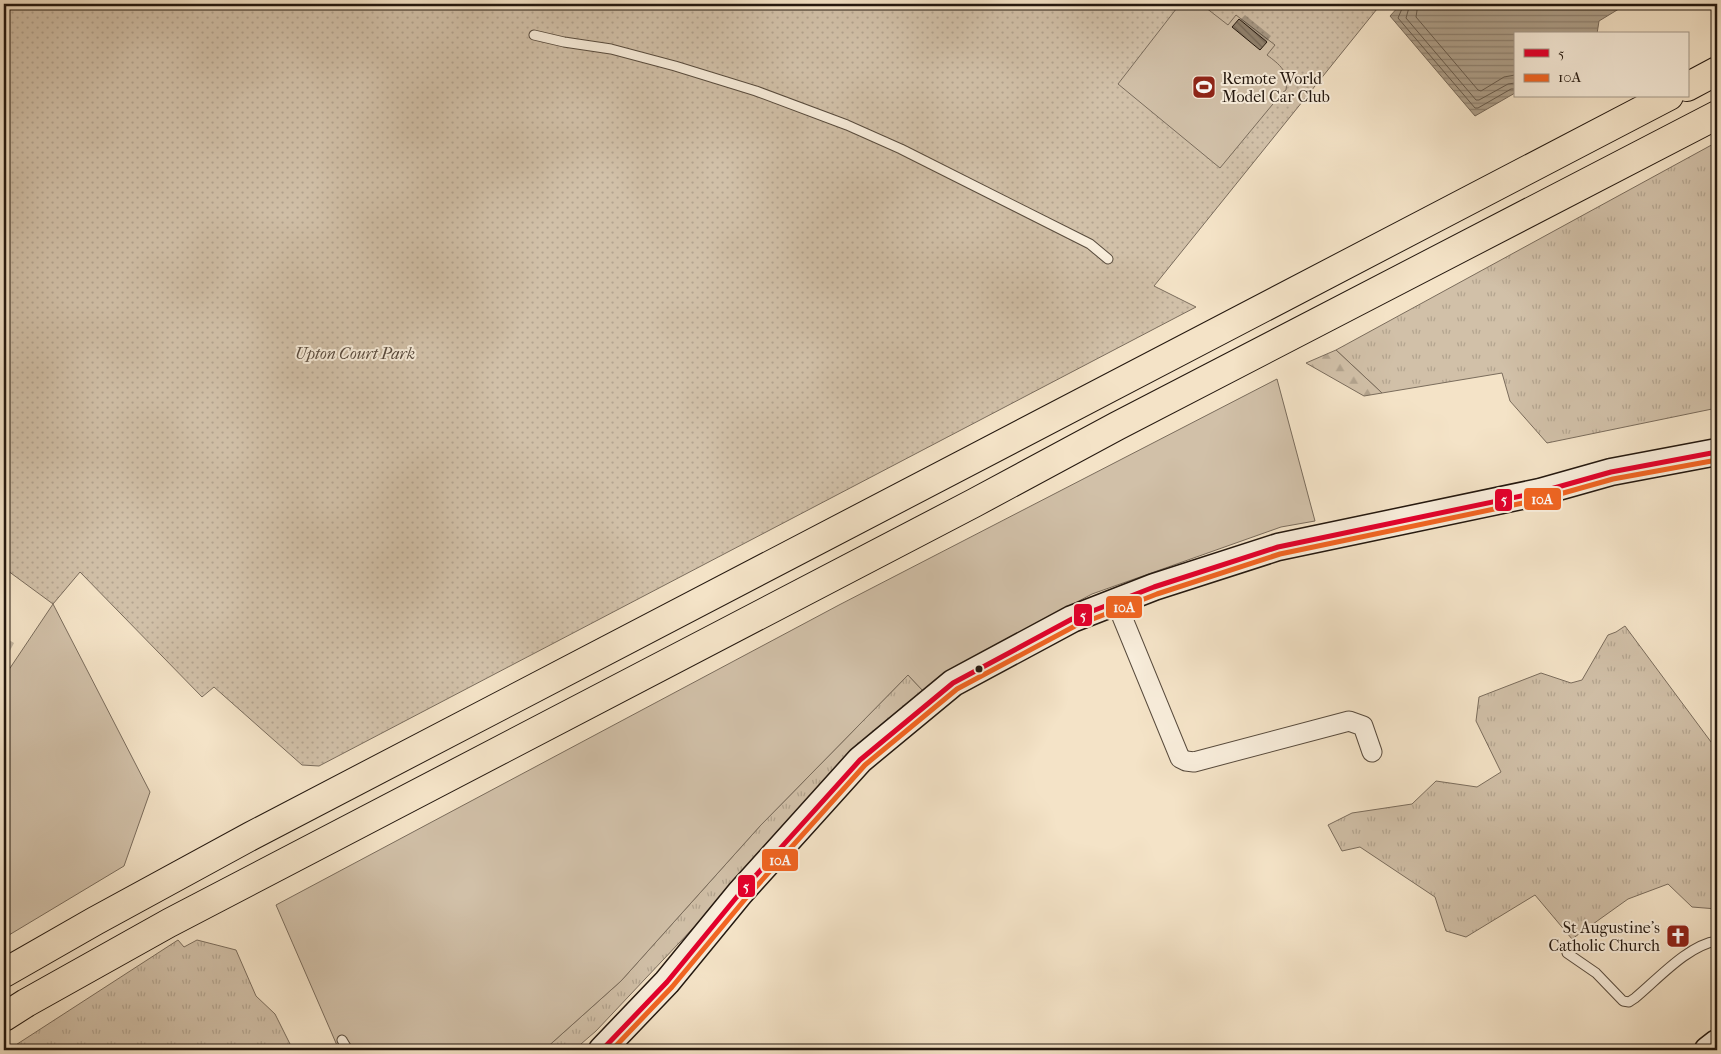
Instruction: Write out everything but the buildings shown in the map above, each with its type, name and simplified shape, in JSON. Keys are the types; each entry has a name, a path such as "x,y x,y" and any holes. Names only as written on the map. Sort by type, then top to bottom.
{"highway":[{"path":"1688,86 1717,71"},
{"path":"4,974 95,921 259,832 1665,98"},
{"path":"4,1017 169,922 974,503 1117,426 1717,115"}],"main road":[{"path":"602,1050 668,982 740,893 860,760 953,683 1072,619 1154,587 1278,548 1540,492 1611,472 1716,456"},
{"path":"1708,1050 1717,1042"}],"street":[{"path":"1116,602 1180,758 1186,762 1194,762 1349,721 1363,726 1372,752"}],"lane":[{"path":"534,35 564,42 611,49 675,66 756,91 847,125 901,149 1090,244 1108,259"},
{"path":"1567,953 1596,973 1623,1001 1628,1002 1636,998 1694,950 1707,943 1717,941"},
{"path":"342,1040 348,1050"}],"green space":[{"name":"Upton Court Park","path":"4,4 1381,4 1154,286 1196,307 319,766 302,765 214,687 202,697 80,572 53,604 4,568"},
{"name":"Remote World Model Car Club","path":"1180,4 1201,4 1228,25 1236,15 1275,45 1267,55 1280,65 1285,73 1286,90 1220,168 1118,84"},
{"path":"1717,142 1717,408 1547,443 1510,401 1502,373 1382,393 1336,350"},
{"path":"1336,350 1382,393 1364,396 1306,363"},
{"path":"1277,379 1315,521 1281,527 1092,594 948,671 924,692 908,675 760,826 621,981 544,1050 339,1050 276,905 839,605"},
{"path":"53,604 150,792 124,866 4,938 4,677"},
{"path":"1625,626 1717,750 1717,909 1692,907 1668,884 1628,899 1572,939 1535,895 1466,937 1446,931 1435,897 1360,847 1342,851 1328,825 1352,813 1412,804 1436,781 1477,787 1501,772 1476,721 1479,697 1541,673 1571,683 1582,680 1608,635"},
{"path":"908,675 924,692 762,855 596,1031 574,1050 544,1050 621,981 760,826"},
{"path":"178,940 184,947 197,940 236,950 256,996 275,1014 293,1050 8,1050"}],"water":[{"path":"1401,4 1627,4 1599,21 1597,32 1514,32 1514,94 1475,116 1390,16"}],"transit line":[{"name":"5","path":"602,1050 667,982 740,893 860,760 953,683 1072,619 1154,587 1278,547 1540,492 1611,472 1717,452"},
{"name":"10A","path":"612,1050 672,987 746,898 865,765 957,689 1075,626 1157,594 1280,554 1542,499 1613,479 1717,460"}],"place":[{"name":"Remote World Model Car Club","path":"1204,87"},
{"name":"St Augustine's Catholic Church","path":"1678,936"}]}
